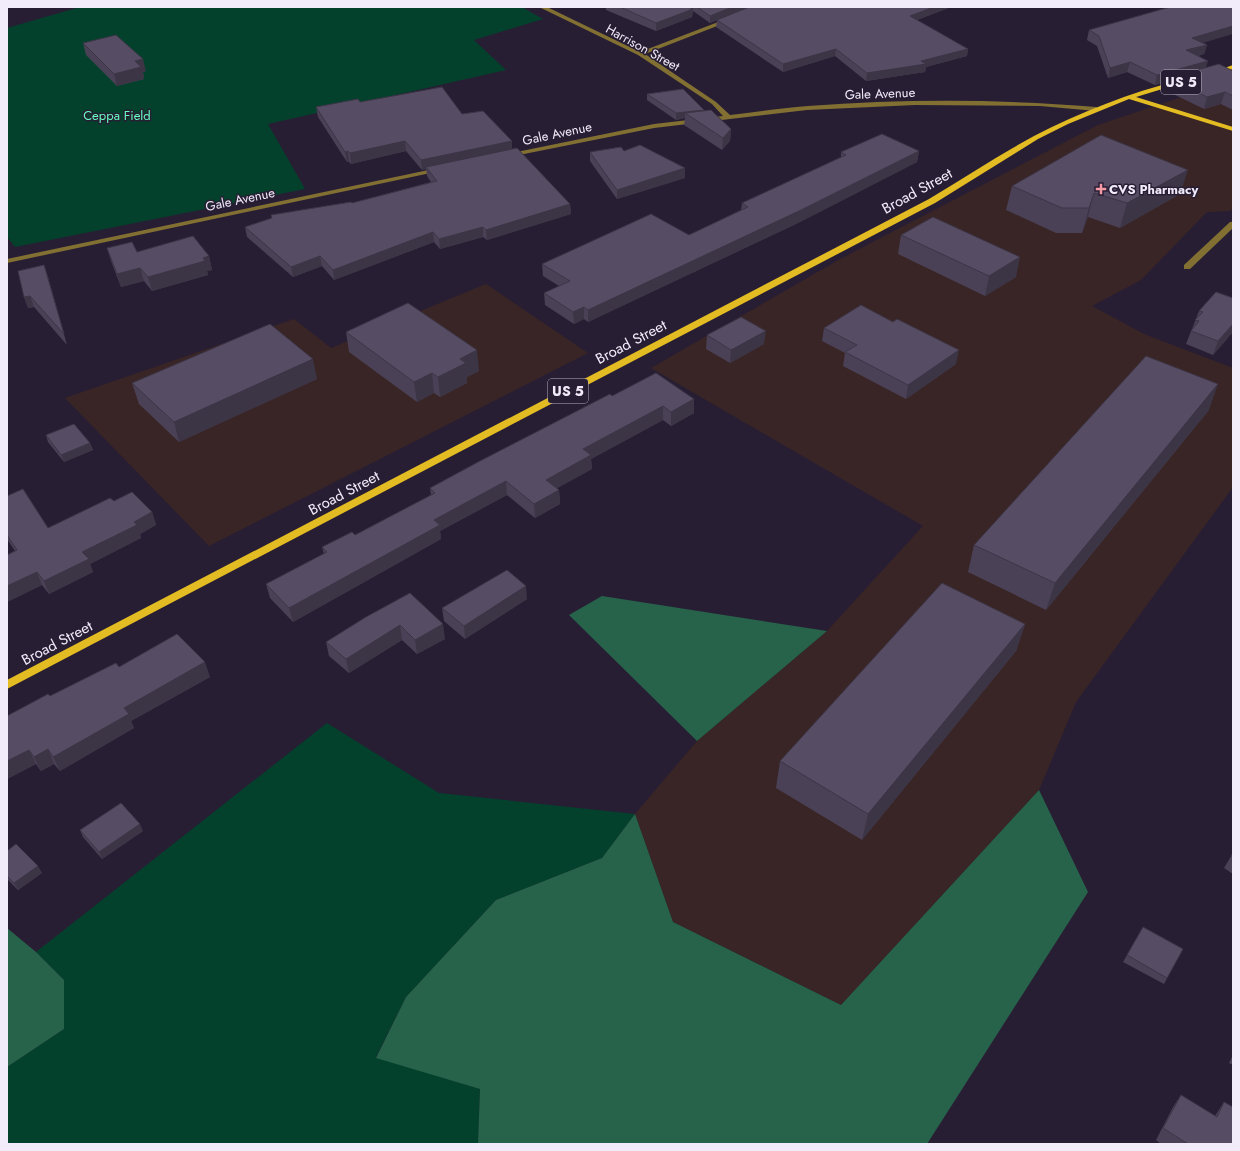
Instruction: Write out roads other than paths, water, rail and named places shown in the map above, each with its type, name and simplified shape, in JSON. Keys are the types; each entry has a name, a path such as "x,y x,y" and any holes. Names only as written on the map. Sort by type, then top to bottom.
{"main road":[{"name":"US 5","path":"1208,74 1233,67"},
{"name":"Broad Street","path":"7,685 925,204 1036,138 1096,109 1129,97 1188,80"},
{"path":"1129,97 1233,129"}],"street":[{"name":"Harrison Street","path":"542,7 640,54 714,103 727,116"},
{"path":"640,54 731,18"},
{"name":"Gale Avenue","path":"504,156 654,126 727,116 815,108 915,103 1040,104 1096,109"},
{"name":"Gale Avenue","path":"7,262 442,169"},
{"path":"1187,267 1233,224"}],"place":[{"name":"CVS Pharmacy","path":"1101,189"}],"park label":[{"name":"Ceppa Field","path":"117,115"}]}
